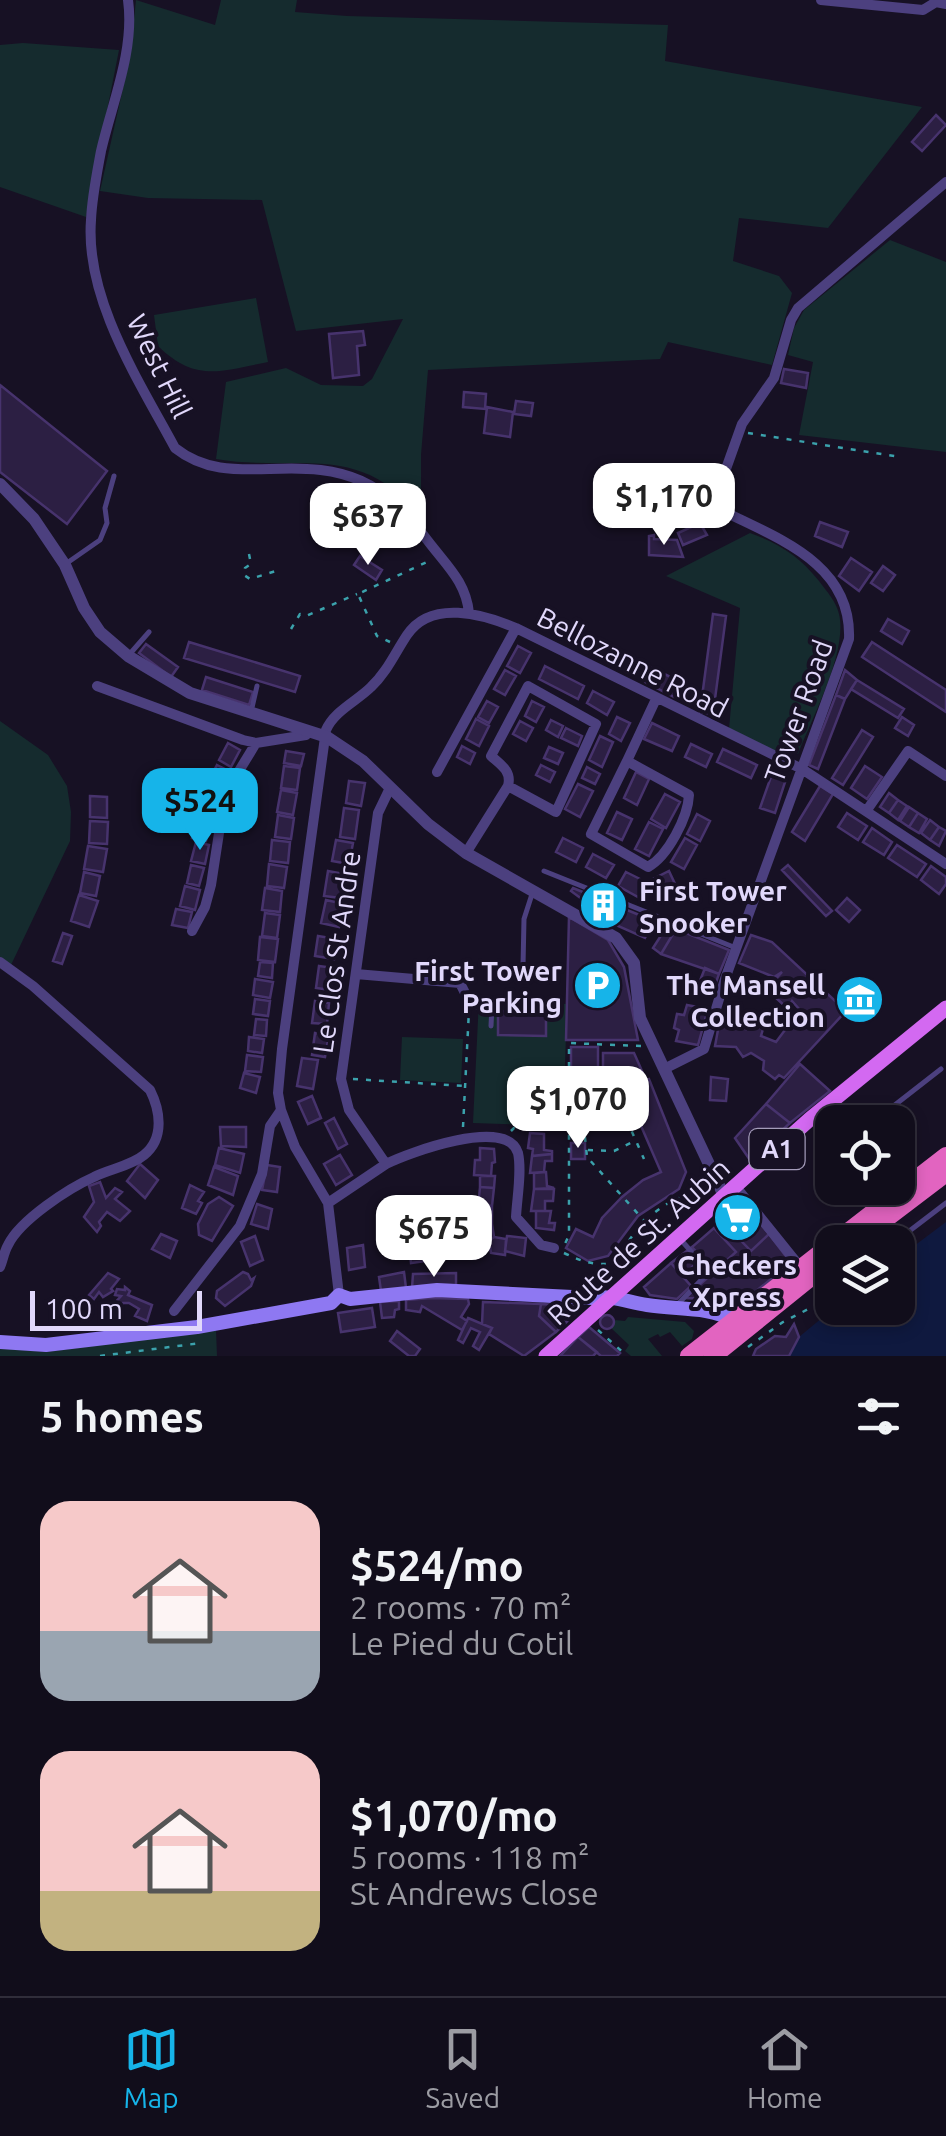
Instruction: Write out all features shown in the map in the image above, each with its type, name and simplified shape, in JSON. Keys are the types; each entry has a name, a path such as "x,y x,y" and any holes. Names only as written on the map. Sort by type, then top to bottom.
{"highway":[{"path":"857,1225 946,1156"},
{"path":"878,1225 946,1173"},
{"path":"689,1356 743,1332 815,1258"},
{"path":"714,1356 815,1274"}],"main road":[{"name":"Route de St. Aubin","path":"546,1356 810,1118 946,1008"},
{"path":"0,1342 46,1345 197,1328 331,1303 339,1295 350,1299 437,1290 592,1298 612,1295 645,1305 718,1312 743,1332"}],"street":[{"name":"West Hill","path":"128,0 124,58 101,154 90,222 94,268 118,342 176,448 188,458 212,467 316,470 350,475 375,486 408,514 466,592 468,613"},
{"path":"821,0 923,10 936,2 946,4"},
{"name":"Tower Road","path":"664,1069 704,1049 716,1002 846,650 850,620 842,597 799,548 723,511 718,494 740,431 774,378 798,308 946,182"},
{"path":"0,484 34,519 65,564 84,608 100,632 128,656 190,693 327,737 363,761 428,824 466,853 605,930 629,952 634,963 637,1005 652,1043 727,1191 802,1268"},
{"name":"Bellozanne Road","path":"327,737 330,722 372,686 408,632 436,614 468,613 516,628 802,769 946,864"},
{"path":"437,772 516,628"},
{"path":"97,686 256,743 306,735 310,731"},
{"path":"466,853 508,786 506,769 491,756 528,686 596,724 556,812 508,786"},
{"path":"627,761 690,795 689,806 660,860 648,867 591,834 656,699"},
{"path":"327,737 318,775 278,1093 295,1147 328,1202 339,1295"},
{"path":"192,931 211,885 225,794 256,743"},
{"path":"867,810 908,751 946,776"},
{"name":"Le Clos St Andre","path":"386,1164 349,1110 341,1079 378,813 390,788"},
{"path":"0,962 33,986 150,1090 159,1120 157,1138 142,1157 92,1178 56,1199 9,1242 0,1267"},
{"path":"356,974 460,983 474,1003"},
{"path":"174,1311 240,1226 262,1174 270,1126 281,1110"},
{"path":"328,1202 411,1151 462,1139 505,1138 518,1154 516,1217 541,1245 558,1250"}],"lane":[{"path":"65,564 100,540 107,524 105,508 114,476"},
{"path":"128,656 149,632"},
{"path":"250,714 257,686"},
{"path":"544,872 737,948"},
{"path":"523,966 524,919 533,890"},
{"path":"474,1003 492,1005 491,1026"},
{"path":"895,1105 941,1069"},
{"path":"915,1227 946,1203"},
{"path":"673,1242 709,1272 675,1308"}],"path":[{"path":"740,431 900,457"},
{"path":"249,554 251,564 244,575 250,579 279,570"},
{"path":"291,629 300,614 306,616 429,560"},
{"path":"358,594 376,636 401,647"},
{"path":"462,1139 474,1003"},
{"path":"616,1263 596,1266 558,1250 569,1235 569,1042 641,1046 652,1043"},
{"path":"585,1098 592,1105 599,1096 600,1076"},
{"path":"341,1079 465,1086"},
{"path":"586,1084 587,1157 645,1222 673,1242"},
{"path":"585,1098 578,1104 577,1090 586,1084 613,1089 644,1159"},
{"path":"569,1096 599,1096"},
{"path":"505,1138 514,1128 584,1128"},
{"path":"586,1150 614,1151 637,1140"},
{"path":"616,1263 626,1242 645,1222 686,1195 727,1191"},
{"path":"616,1263 632,1278"},
{"path":"748,1356 743,1332 782,1322 815,1306"},
{"path":"585,1320 627,1356"},
{"path":"100,1356 201,1342"}],"green space":[{"path":"136,0 215,25 221,0 297,0 295,12 347,16 668,25 665,61 922,107 828,228 739,218 733,261 779,276 792,293 772,365 668,342 660,359 428,370 421,516 397,492 350,468 216,459 226,382 286,368 321,385 363,386 372,379 403,319 296,331 262,200 148,198 100,191 130,57"},
{"path":"0,45 119,50 86,217 0,187"},
{"path":"890,240 946,262 946,452 799,435 813,362 788,355 794,328 804,310"},
{"path":"256,298 268,362 223,371 197,370 158,346 154,315"},
{"path":"750,533 780,546 804,564 831,597 839,614 834,665 798,754 774,751 729,729 740,608 666,576"},
{"path":"0,721 48,755 67,786 71,812 70,841 11,965 0,957"},
{"path":"479,999 567,1004 563,1126 473,1123"},
{"path":"402,1037 463,1039 461,1083 400,1080"},
{"path":"628,1317 685,1322 694,1331 692,1339 682,1346 670,1332 660,1337 658,1334 648,1339 662,1356 631,1356 625,1351 629,1345 611,1328 614,1320 625,1321"},
{"path":"216,1330 217,1356 0,1356 0,1348 46,1352"}],"water":[{"path":"946,1222 946,1356 789,1356 799,1337 815,1324 915,1325 915,1245"}],"building":[{"path":"936,115 946,125 922,151 912,142"},
{"path":"363,331 365,345 357,346 359,375 333,378 329,334"},
{"path":"784,369 808,373 806,388 781,383"},
{"path":"0,385 107,471 67,524 0,472"},
{"path":"464,392 486,394 485,409 463,407"},
{"path":"516,401 533,403 531,416 514,414"},
{"path":"487,407 513,412 510,437 484,433"},
{"path":"671,498 680,505 668,521 659,514"},
{"path":"820,522 848,532 842,547 815,536"},
{"path":"700,523 707,535 683,545 678,533"},
{"path":"654,535 654,539 677,540 683,557 649,555 649,536"},
{"path":"360,556 382,570 376,580 354,565"},
{"path":"851,558 872,572 859,591 839,576"},
{"path":"883,566 895,575 883,591 871,583"},
{"path":"713,614 726,616 713,714 700,712"},
{"path":"888,619 909,631 902,644 881,631"},
{"path":"189,642 300,676 295,692 184,658"},
{"path":"872,642 946,690 946,712 862,657"},
{"path":"146,644 178,667 171,677 139,653"},
{"path":"518,646 531,653 520,673 507,666"},
{"path":"545,666 584,686 578,699 539,679"},
{"path":"652,668 683,683 676,698 645,682"},
{"path":"505,670 516,676 505,695 494,689"},
{"path":"845,670 857,680 845,699 836,695"},
{"path":"206,677 253,692 249,705 202,690"},
{"path":"857,680 904,709 898,718 851,689"},
{"path":"593,691 614,702 607,715 587,703"},
{"path":"836,695 845,699 818,769 809,765"},
{"path":"487,701 498,707 489,723 478,717"},
{"path":"532,701 544,707 536,722 525,716"},
{"path":"617,717 630,723 621,741 609,734"},
{"path":"902,717 914,725 908,736 895,728"},
{"path":"476,719 489,726 479,746 466,739"},
{"path":"551,720 563,726 558,737 546,730"},
{"path":"520,721 533,728 526,741 513,734"},
{"path":"652,723 679,736 672,751 644,739"},
{"path":"566,728 582,736 578,746 561,738"},
{"path":"862,730 873,737 843,785 832,778"},
{"path":"600,736 613,742 602,767 589,760"},
{"path":"228,743 240,750 231,767 219,760"},
{"path":"691,744 712,754 706,767 685,757"},
{"path":"462,746 475,753 470,764 457,757"},
{"path":"549,747 563,753 558,764 544,758"},
{"path":"723,749 757,765 751,778 717,762"},
{"path":"286,751 304,754 301,766 284,763"},
{"path":"217,765 229,771 220,788 208,782"},
{"path":"541,765 555,772 550,782 536,775"},
{"path":"284,766 300,768 297,790 281,788"},
{"path":"865,766 882,777 867,799 851,788"},
{"path":"587,767 600,774 595,784 582,778"},
{"path":"773,771 787,776 775,813 760,808"},
{"path":"636,772 649,779 637,805 624,798"},
{"path":"349,781 365,783 361,806 346,803"},
{"path":"578,784 593,791 580,817 565,809"},
{"path":"820,786 833,794 805,841 792,832"},
{"path":"281,790 297,793 293,815 277,812"},
{"path":"889,793 898,800 889,813 880,807"},
{"path":"665,794 680,802 666,828 651,819"},
{"path":"90,796 107,797 107,818 90,817"},
{"path":"898,800 907,806 898,820 889,813"},
{"path":"909,807 918,813 909,827 900,821"},
{"path":"344,808 359,810 355,839 340,837"},
{"path":"617,812 632,819 622,840 607,833"},
{"path":"198,813 212,816 206,841 192,838"},
{"path":"847,813 867,826 858,840 838,827"},
{"path":"918,813 927,819 919,833 909,827"},
{"path":"697,814 710,821 700,841 687,834"},
{"path":"278,815 294,818 291,839 275,837"},
{"path":"930,820 939,827 930,840 921,833"},
{"path":"90,821 108,822 107,844 89,843"},
{"path":"649,822 663,829 649,856 635,849"},
{"path":"939,827 946,831 939,846 930,840"},
{"path":"872,828 892,842 884,855 863,842"},
{"path":"563,838 583,848 576,862 556,852"},
{"path":"685,838 697,845 684,869 671,862"},
{"path":"272,840 290,842 288,863 270,861"},
{"path":"336,840 353,843 349,864 332,861"},
{"path":"196,842 209,845 205,864 191,861"},
{"path":"897,845 926,864 917,877 888,858"},
{"path":"88,846 107,849 103,872 84,869"},
{"path":"593,854 614,865 606,878 586,867"},
{"path":"269,864 287,867 284,888 267,886"},
{"path":"191,865 204,868 199,886 187,883"},
{"path":"788,865 832,911 826,916 782,870"},
{"path":"931,866 946,877 939,894 921,880"},
{"path":"328,871 344,874 341,898 324,896"},
{"path":"669,871 676,886 656,896 649,881"},
{"path":"84,872 100,876 96,896 80,893"},
{"path":"626,872 646,882 638,897 618,886"},
{"path":"185,886 200,890 195,910 180,906"},
{"path":"265,888 282,891 280,912 262,910"},
{"name":"First Tower Snooker","path":"573,888 654,921 645,938 618,926 571,891"},
{"path":"79,895 98,901 89,927 71,921"},
{"path":"847,898 860,910 849,922 836,910"},
{"path":"326,900 344,904 339,927 321,923"},
{"path":"176,909 192,912 188,928 172,925"},
{"path":"265,913 280,915 277,938 262,936"},
{"name":"First Tower Parking","path":"569,917 608,940 624,967 638,1040 566,1040"},
{"path":"660,923 676,929 661,954 653,948 662,934 656,931"},
{"path":"676,929 729,950 719,974 661,954"},
{"path":"63,933 72,936 62,964 53,961"},
{"path":"751,935 772,942 846,1011 784,1078 779,1075 775,1079 763,1070 764,1061 751,1053 743,1057 736,1047 715,1046 720,1019 746,1029 748,1022 763,1029 761,1036 776,1042 800,1010 792,1001 787,1008 774,996 781,985 774,981 782,972 774,977 739,963"},
{"path":"318,936 337,939 334,959 315,956"},
{"path":"260,937 278,939 275,962 258,960"},
{"path":"260,962 273,963 272,978 258,976"},
{"path":"319,966 334,968 331,990 316,988"},
{"path":"705,968 719,974 713,991 698,986"},
{"path":"255,979 273,982 270,998 253,995"},
{"path":"255,999 270,1001 268,1016 253,1014"},
{"path":"315,1001 329,1003 327,1024 312,1023"},
{"path":"687,1005 708,1009 698,1045 676,1041 677,1014 684,1015"},
{"path":"498,1011 546,1012 546,1036 498,1035"},
{"path":"256,1019 267,1020 266,1036 254,1035"},
{"path":"315,1033 329,1035 325,1057 312,1055"},
{"path":"249,1037 264,1039 262,1053 248,1051"},
{"path":"571,1047 598,1047 598,1074 571,1074"},
{"path":"603,1053 634,1053 646,1080 649,1079 686,1172 679,1189 638,1216 608,1256 588,1261 566,1248 576,1229 593,1237 602,1218 622,1197 661,1172 625,1089 631,1087 623,1070 603,1069"},
{"path":"247,1055 263,1057 261,1072 245,1071"},
{"path":"302,1058 318,1060 313,1089 297,1086"},
{"path":"800,1064 830,1091 790,1123 766,1104"},
{"path":"244,1073 260,1077 256,1093 240,1088"},
{"path":"711,1077 728,1079 726,1101 710,1100"},
{"path":"312,1096 321,1118 308,1124 298,1102"},
{"path":"766,1104 790,1123 750,1160 735,1138"},
{"path":"334,1118 347,1144 338,1149 325,1123"},
{"path":"220,1127 246,1127 246,1147 221,1146"},
{"path":"530,1133 544,1134 544,1150 552,1154 532,1156 533,1149 528,1148"},
{"path":"571,1143 585,1143 585,1159 571,1159"},
{"path":"219,1148 244,1154 240,1173 215,1165"},
{"path":"480,1148 494,1149 491,1176 474,1175"},
{"path":"552,1154 552,1161 545,1161 544,1172 530,1173 532,1156"},
{"path":"340,1155 352,1175 336,1185 324,1164"},
{"path":"140,1164 158,1180 145,1198 127,1181"},
{"path":"267,1165 280,1167 277,1192 262,1190"},
{"path":"214,1167 238,1176 233,1195 208,1185"},
{"path":"546,1172 547,1186 554,1188 534,1189 534,1173"},
{"path":"480,1176 495,1176 494,1188 480,1187"},
{"path":"100,1182 106,1198 115,1188 122,1192 115,1199 130,1211 120,1221 107,1212 97,1232 84,1217 94,1202 89,1186"},
{"path":"190,1185 204,1192 196,1214 182,1208"},
{"path":"480,1187 494,1188 492,1206 472,1204 473,1197 479,1198"},
{"path":"534,1189 554,1189 553,1201 545,1201 545,1211 531,1211"},
{"path":"219,1197 233,1206 212,1241 199,1235 198,1224 208,1204"},
{"path":"257,1204 272,1209 268,1229 251,1224"},
{"path":"472,1204 492,1206 492,1224 478,1223 479,1211 474,1211"},
{"path":"746,1206 769,1234 751,1251 722,1221"},
{"path":"536,1211 551,1211 549,1223 555,1223 554,1230 536,1228"},
{"path":"722,1221 751,1251 769,1234 791,1263 745,1300 685,1298 736,1252 714,1228"},
{"path":"478,1223 492,1224 494,1237 479,1249 475,1243"},
{"path":"714,1228 736,1252 714,1272 692,1247"},
{"path":"161,1234 177,1241 170,1258 152,1249"},
{"path":"255,1236 263,1260 250,1266 241,1242"},
{"path":"507,1236 526,1238 524,1256 505,1251"},
{"path":"494,1237 506,1239 505,1255 491,1253 490,1247 484,1254 479,1249"},
{"path":"426,1242 426,1261 411,1263 409,1244"},
{"path":"363,1245 365,1267 349,1270 347,1248"},
{"path":"692,1247 702,1258 684,1278 671,1263"},
{"path":"671,1263 691,1286 677,1299 650,1295 644,1287"},
{"path":"243,1272 251,1280 254,1278 251,1286 225,1306 216,1298 217,1291"},
{"path":"404,1272 406,1288 381,1291 379,1277"},
{"path":"108,1273 119,1279 113,1291 103,1297 99,1292 94,1299 89,1295"},
{"path":"456,1273 456,1286 412,1288 413,1274"},
{"path":"125,1287 130,1291 128,1295 152,1305 147,1321 135,1316 139,1309 129,1303 120,1308 112,1306 121,1296 115,1295 117,1289"},
{"path":"468,1299 461,1317 467,1321 462,1330 422,1306 420,1312 406,1310 406,1300"},
{"path":"399,1301 394,1317 382,1318 380,1302"},
{"path":"483,1302 541,1304 539,1316 556,1332 524,1356 489,1334 492,1328 482,1324"},
{"path":"541,1304 575,1306 578,1311 556,1332 539,1316"},
{"path":"372,1308 375,1327 341,1332 338,1313"},
{"path":"607,1315 614,1322 607,1329 600,1322"},
{"path":"468,1318 492,1328 479,1350 473,1346 480,1332 471,1328 463,1343 458,1340"},
{"path":"794,1324 799,1337 789,1356 753,1356 756,1349 775,1336 786,1337"},
{"path":"589,1327 620,1353 601,1356 578,1337"},
{"path":"397,1331 420,1349 415,1356 409,1356 390,1341"},
{"path":"578,1337 597,1352 593,1356 560,1356"}],"place":[{"name":"First Tower Snooker","path":"604,906"},
{"name":"First Tower Parking","path":"597,986"},
{"name":"The Mansell Collection","path":"860,1000"},
{"name":"Checkers Xpress","path":"737,1217"}]}
